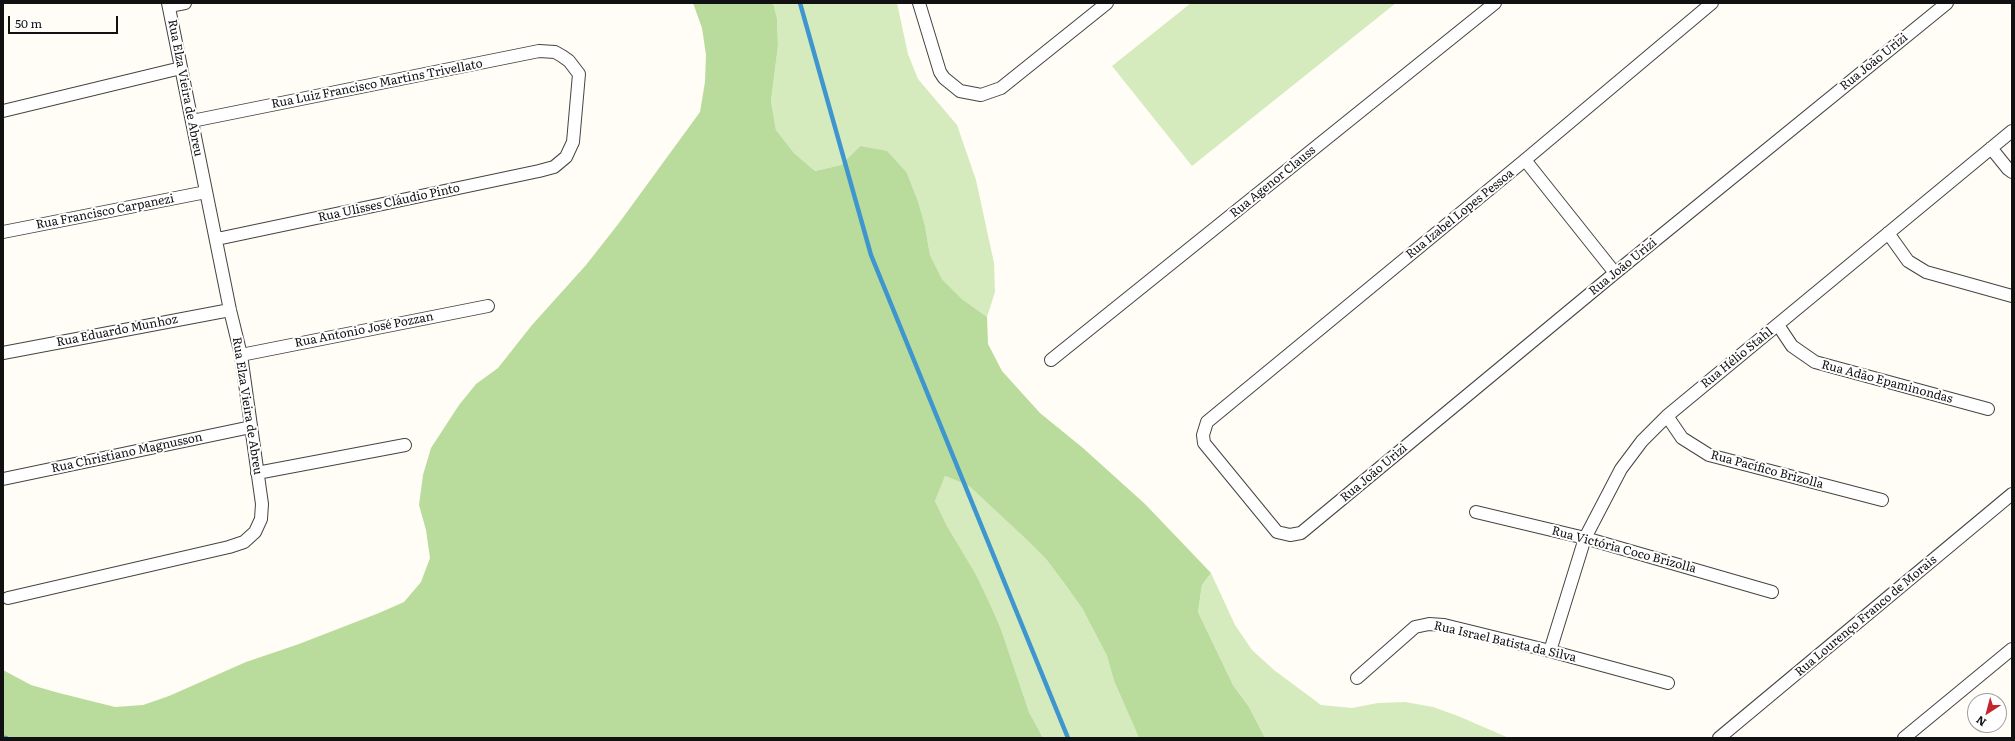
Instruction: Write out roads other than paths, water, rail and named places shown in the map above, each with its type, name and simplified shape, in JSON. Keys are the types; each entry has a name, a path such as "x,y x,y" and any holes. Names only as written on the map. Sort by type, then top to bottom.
{"street":[{"path":"169,5 185,3"},
{"path":"919,3 940,72 948,83 967,94 988,94 1001,88 1107,3"},
{"name":"Rua Agenor Clauss","path":"1051,360 1494,3"},
{"name":"Rua Izabel Lopes Pessoa","path":"1301,533 1290,535 1277,532 1204,443 1203,434 1207,422 1525,160 1712,3"},
{"name":"Rua João Urizi","path":"1301,533 1615,273 1947,3"},
{"name":"Rua Elza Vieira de Abreu","path":"8,598 230,547 244,542 255,532 261,519 262,504 241,355 230,310 217,238 206,192 169,5"},
{"name":"Rua Luiz Francisco Martins Trivellato","path":"192,121 539,51 555,52 575,67 579,74 573,142 568,153 560,162"},
{"path":"3,111 181,68"},
{"name":"Rua Hélio Stahl","path":"1550,651 1585,538 1621,469 1642,441 1667,416 2012,131"},
{"path":"1991,148 2012,172"},
{"path":"1525,160 1615,273"},
{"name":"Rua Ulisses Cláudio Pinto","path":"217,238 539,171 554,167 560,162"},
{"name":"Rua Francisco Carpanezi","path":"3,232 206,192"},
{"path":"1888,233 1908,261 1926,272 2012,296"},
{"name":"Rua Antonio José Pozzan","path":"241,355 488,306"},
{"name":"Rua Eduardo Munhoz","path":"3,353 230,310"},
{"name":"Rua Adão Epaminondas","path":"1778,325 1792,346 1815,362 1988,409"},
{"name":"Rua Pacífico Brizolla","path":"1667,416 1682,438 1709,455 1882,500"},
{"name":"Rua Christiano Magnusson","path":"3,478 251,427"},
{"path":"257,473 405,445"},
{"name":"Rua Lourenço Franco de Morais","path":"1719,738 2012,494"},
{"name":"Rua Victória Coco Brizolla","path":"1476,512 1585,538 1772,592"},
{"name":"Rua Israel Batista da Silva","path":"1357,678 1415,627 1429,624 1444,625 1550,651 1668,683"},
{"path":"1904,738 2012,649"}],"waterway":[{"path":"800,3 871,255 1068,738"}]}
